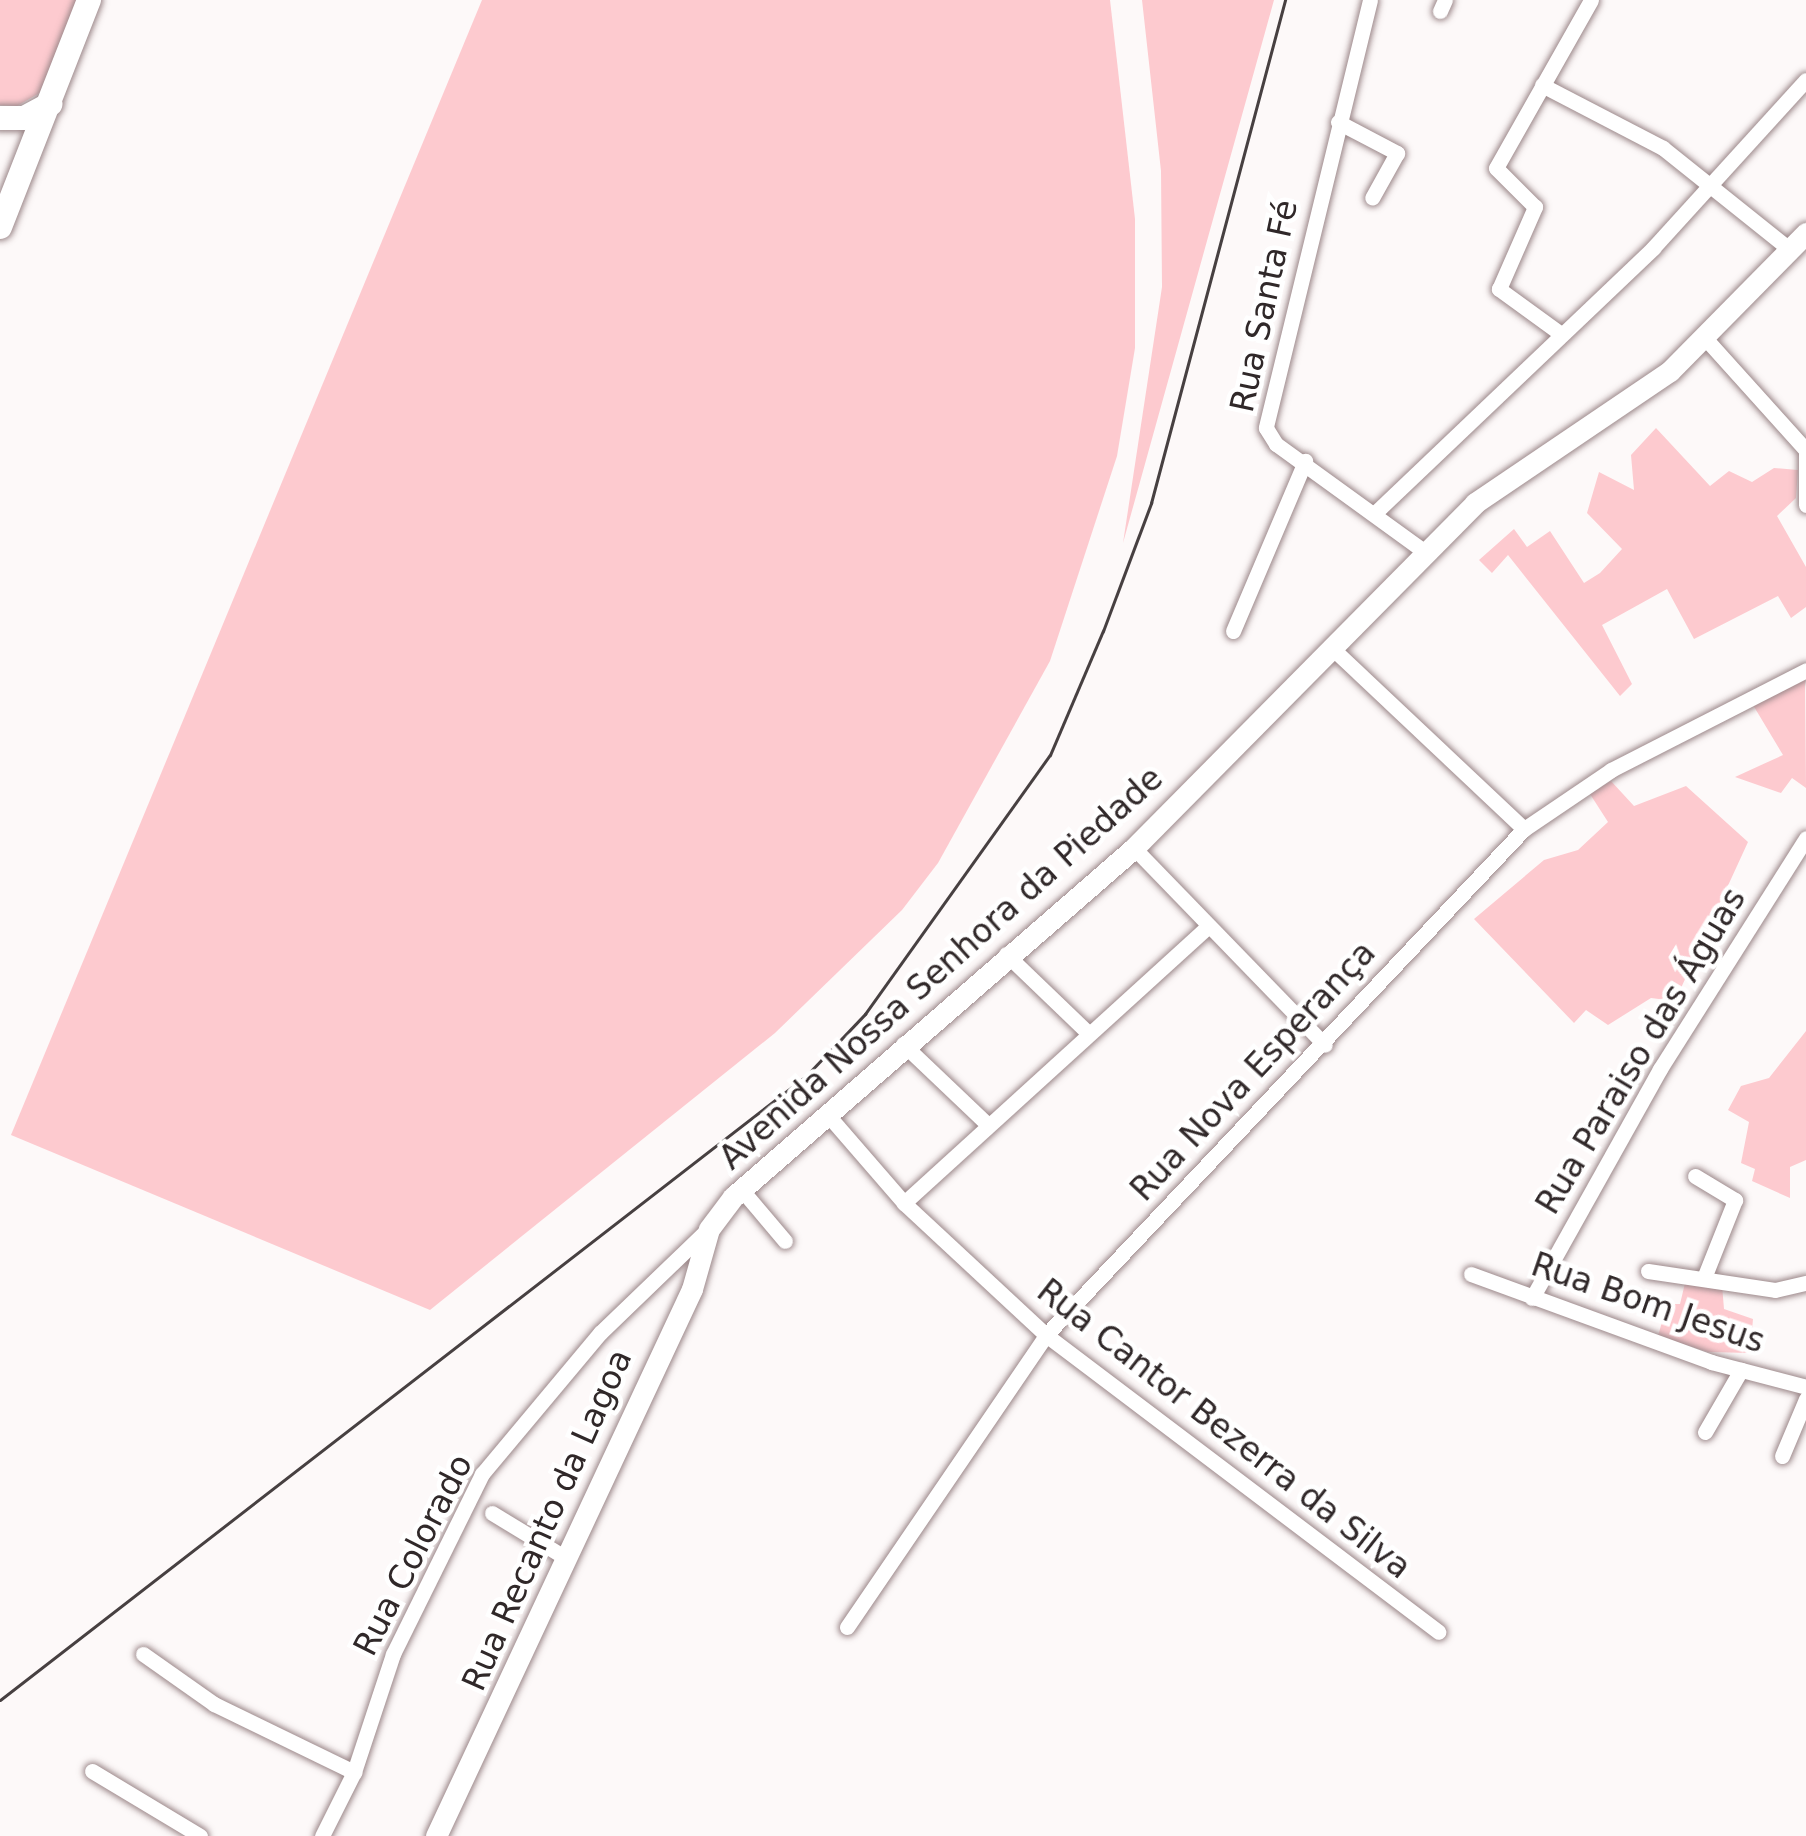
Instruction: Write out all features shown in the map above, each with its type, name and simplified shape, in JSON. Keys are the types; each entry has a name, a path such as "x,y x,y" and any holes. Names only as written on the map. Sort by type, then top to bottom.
{"main road":[{"path":"0,227 89,0"},
{"path":"0,118 23,118 50,104"}],"street":[{"name":"Rua Santa Fé","path":"1370,0 1266,428 1276,444 1424,551"},
{"path":"1561,334 1499,289 1535,207 1499,175 1498,164 1591,0"},
{"path":"1376,512 1713,184 1750,134 1806,80"},
{"path":"1542,85 1713,184 1788,248"},
{"path":"1338,122 1396,153 1372,198"},
{"name":"Avenida Nossa Senhora da Piedade","path":"709,1228 741,1189 903,1044 1134,848 1424,551 1501,481 1643,393 1705,338 1806,233"},
{"path":"1705,338 1806,451 1806,505"},
{"path":"1233,631 1305,461"},
{"path":"1332,648 1524,829"},
{"name":"Rua Nova Esperança","path":"847,1627 1046,1335 1325,1046 1524,829 1624,762 1806,670"},
{"name":"Rua Paraiso das Águas","path":"1532,1298 1660,1069 1806,838"},
{"path":"1134,848 1325,1046"},
{"path":"904,1203 1208,926"},
{"path":"1006,954 1089,1034"},
{"path":"903,1044 987,1124"},
{"name":"Rua Cantor Bezerra da Silva","path":"827,1114 904,1203 1046,1335 1438,1632"},
{"path":"1695,1176 1736,1200 1704,1278"},
{"path":"741,1189 785,1241"},
{"name":"Rua Recanto da Lagoa","path":"436,1836 692,1289 709,1228"},
{"name":"Rua Colorado","path":"322,1836 354,1772 393,1654 482,1474 600,1334 709,1228"},
{"path":"1648,1271 1789,1291 1806,1283"},
{"name":"Rua Bom Jesus","path":"1471,1274 1741,1370 1806,1388"},
{"path":"1705,1432 1741,1370"},
{"path":"1782,1456 1806,1399"},
{"path":"492,1513 566,1558"},
{"path":"143,1654 214,1704 354,1772"},
{"path":"92,1771 200,1836"}],"shaded area":[{"path":"0,0 82,0 43,91 17,106 0,105"},
{"path":"482,0 1110,0 1135,219 1135,348 1117,456 1050,661 938,863 902,910 775,1033 430,1310 11,1135"},
{"path":"1142,0 1274,0 1123,543 1162,287 1161,171"},
{"path":"1656,428 1710,486 1729,471 1752,482 1774,468 1798,470 1796,498 1777,516 1806,567 1806,607 1791,618 1778,596 1694,639 1667,589 1602,625 1632,684 1620,696 1508,555 1492,573 1479,560 1514,529 1527,547 1550,531 1584,583 1600,573 1622,549 1587,513 1599,472 1634,490 1631,455"},
{"path":"1805,678 1806,788 1792,778 1781,793 1735,777 1783,755 1753,705"},
{"path":"1611,781 1634,806 1686,786 1748,842 1675,1001 1651,998 1608,1025 1586,1010 1574,1023 1474,919 1544,860 1578,850 1608,822 1590,794"},
{"path":"1806,1031 1806,1160 1790,1167 1790,1198 1752,1181 1755,1169 1741,1163 1749,1122 1728,1110 1741,1086 1769,1078"},
{"path":"1686,1279 1722,1285 1724,1309 1753,1319 1750,1353 1708,1352 1658,1336 1667,1304 1680,1304"}],"tram line":[{"path":"0,1700 806,1076 865,1014 1050,755 1103,631 1151,503 1285,0"}]}
